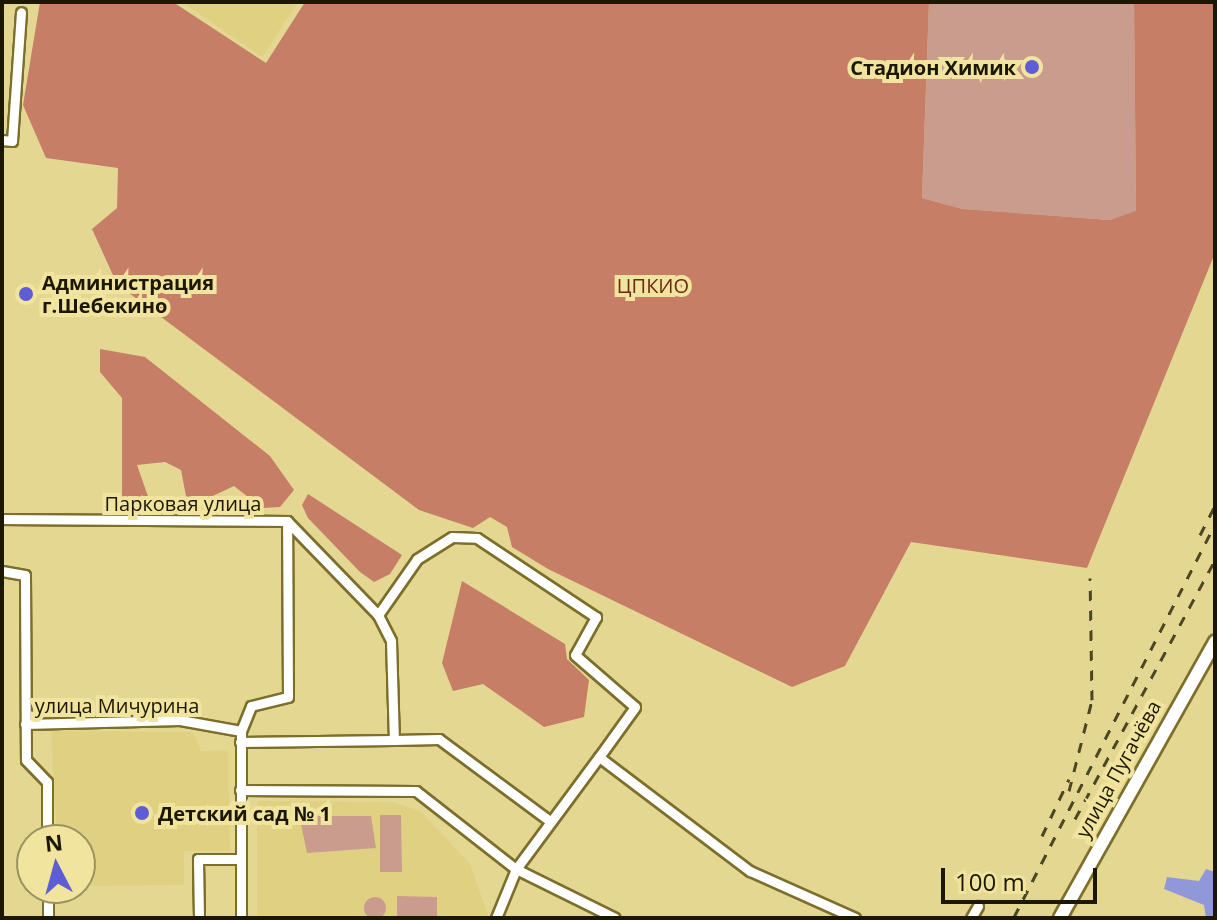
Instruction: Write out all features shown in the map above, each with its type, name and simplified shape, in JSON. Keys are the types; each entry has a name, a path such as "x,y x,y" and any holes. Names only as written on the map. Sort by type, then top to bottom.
{"street":[{"path":"2,140 12,141 21,12"},
{"name":"Парковая улица","path":"2,519 287,521 378,615 391,641 394,740"},
{"path":"241,918 241,736 251,706 288,697 287,521"},
{"path":"378,615 417,559 452,537 477,538 596,617 575,655 635,707 516,869 496,918"},
{"name":"улица Мичурина","path":"2,571 25,575 25,724 180,720 241,736"},
{"name":"улица Пугачёва","path":"1060,918 1215,642"},
{"path":"25,724 26,760 47,782 47,824"},
{"path":"241,736 439,739 550,821"},
{"path":"599,757 750,871 855,918"},
{"path":"240,790 416,791 516,869 615,918"},
{"path":"199,918 198,859 240,859"},
{"path":"971,918 978,906"}],"shaded area":[{"path":"182,2 298,2 262,57"},
{"name":"Стадион Химик","path":"929,2 1134,2 1136,212 1110,220 963,209 922,198"},
{"name":"Детский сад № 1","path":"51,731 193,732 201,751 228,750 230,851 184,851 184,885 96,886 96,824 56,824"},
{"path":"257,801 392,802 420,811 470,864 489,918 257,918"},
{"path":"380,815 401,815 402,872 380,872"},
{"path":"308,816 371,816 376,848 307,853 301,824"},
{"path":"397,896 437,897 437,918 397,918"},
{"path":"375,897 383,900 386,908 383,916 375,919 367,916 364,908 367,900"}],"green space":[{"name":"ЦПКИО","path":"40,2 173,2 266,63 305,2 929,2 922,198 963,209 1110,220 1136,211 1134,2 1215,2 1215,253 1087,568 911,542 845,666 792,687 548,569 512,547 507,527 490,517 473,528 419,510 117,284 92,229 117,208 118,168 46,158 23,105"},
{"path":"100,349 145,357 270,456 294,490 280,507 262,508 234,486 202,501 186,496 181,470 165,462 137,465 151,505 122,503 122,398 100,372"},
{"path":"308,494 402,555 390,574 374,582 360,572 308,518 302,505"},
{"path":"462,581 565,644 567,659 589,680 584,717 544,727 483,684 453,691 442,663"}],"water":[{"path":"1206,869 1215,872 1215,918 1206,918 1204,905 1164,889 1167,877 1199,881"}],"railway":[{"path":"1200,535 1215,506"},
{"path":"1014,917 1215,525"},
{"path":"1075,819 1215,560"},
{"path":"1069,791 1092,700 1090,578"},
{"path":"1042,836 1069,779"}],"place":[{"name":"Стадион Химик","path":"1032,67"},
{"name":"Администрация г.Шебекино","path":"26,294"},
{"name":"Детский сад № 1","path":"142,813"}]}
